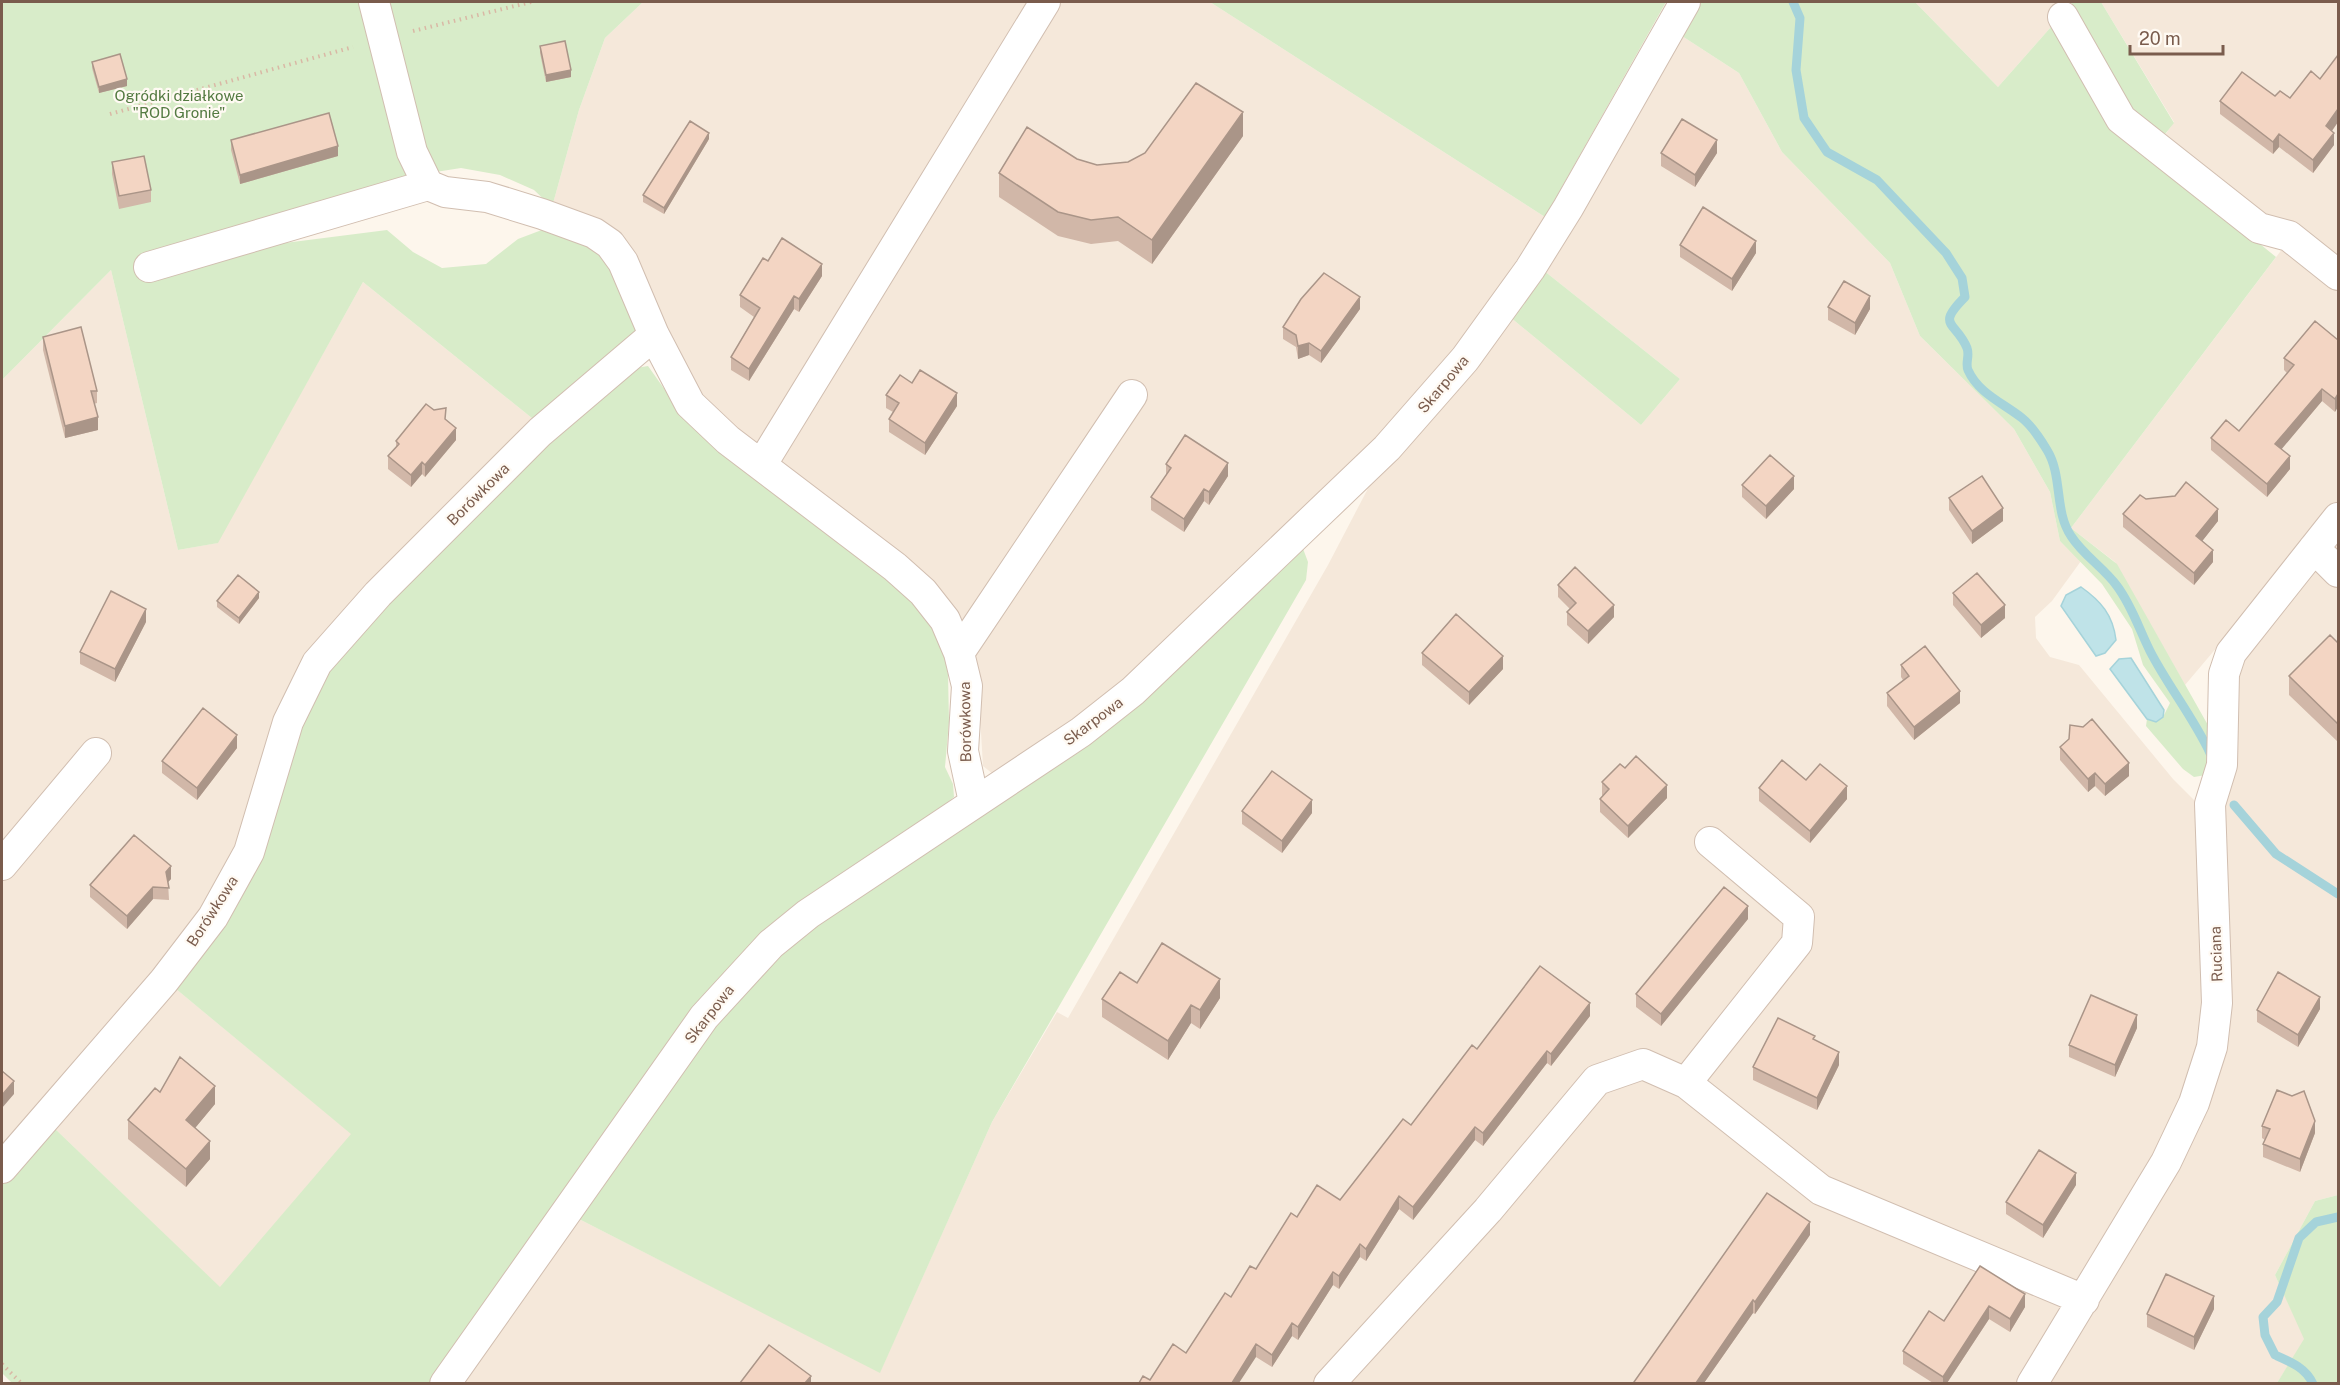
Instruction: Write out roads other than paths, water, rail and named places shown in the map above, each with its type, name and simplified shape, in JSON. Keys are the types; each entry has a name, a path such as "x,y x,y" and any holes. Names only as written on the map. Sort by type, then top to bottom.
{"street":[{"path":"374,2 412,152 428,185"},
{"path":"762,464 1045,2"},
{"name":"Skarpowa","path":"445,1383 704,1017 771,944 808,914 1081,732 1133,691 1317,517 1427,404 1465,358 1530,269 1568,208 1685,2"},
{"path":"2063,17 2121,119 2259,228 2289,236 2338,274"},
{"path":"149,267 428,185 445,192 487,197 594,233 610,244 622,262 654,335"},
{"name":"Borówkowa","path":"2,1168 164,981 213,917 249,852 288,722 317,663 378,594 540,432 654,335 690,404 728,440 895,567 923,592 945,620 959,653 967,686 963,751 974,802"},
{"path":"959,653 1131,395"},
{"name":"Ruciana","path":"2032,1383 2166,1162 2194,1103 2212,1047 2217,1003 2210,804 2222,765 2225,746 2224,674 2232,653 2338,518"},
{"path":"2314,548 2338,572"},
{"path":"2,865 96,753"},
{"path":"1686,1083 1797,943 1799,917 1710,842"},
{"path":"1329,1383 1488,1210 1597,1080 1643,1064 1686,1083 1821,1191 2084,1300"}],"water":[{"path":"2081,587 2105,609 2112,623 2116,640 2105,653 2096,656 2061,606 2066,595"},
{"path":"2131,658 2164,710 2163,717 2156,722 2147,719 2110,669 2119,659"}],"waterway":[{"path":"1793,2 1800,18 1796,70 1804,118 1827,152 1877,180 1946,253 1962,278 1965,297 1951,314 1950,319 1967,348 1967,365 1972,378 1984,391 2025,421 2045,446 2055,471 2062,516 2071,536 2112,579 2122,594 2157,664 2210,753"},
{"path":"2234,805 2276,854 2338,894"},
{"path":"2313,1384 2302,1370 2275,1355 2265,1335 2263,1317 2277,1302 2299,1238 2316,1222 2338,1217"}],"park label":[{"name":"Ogródki działkowe \"ROD Gronie\"","path":"179,104"}]}
